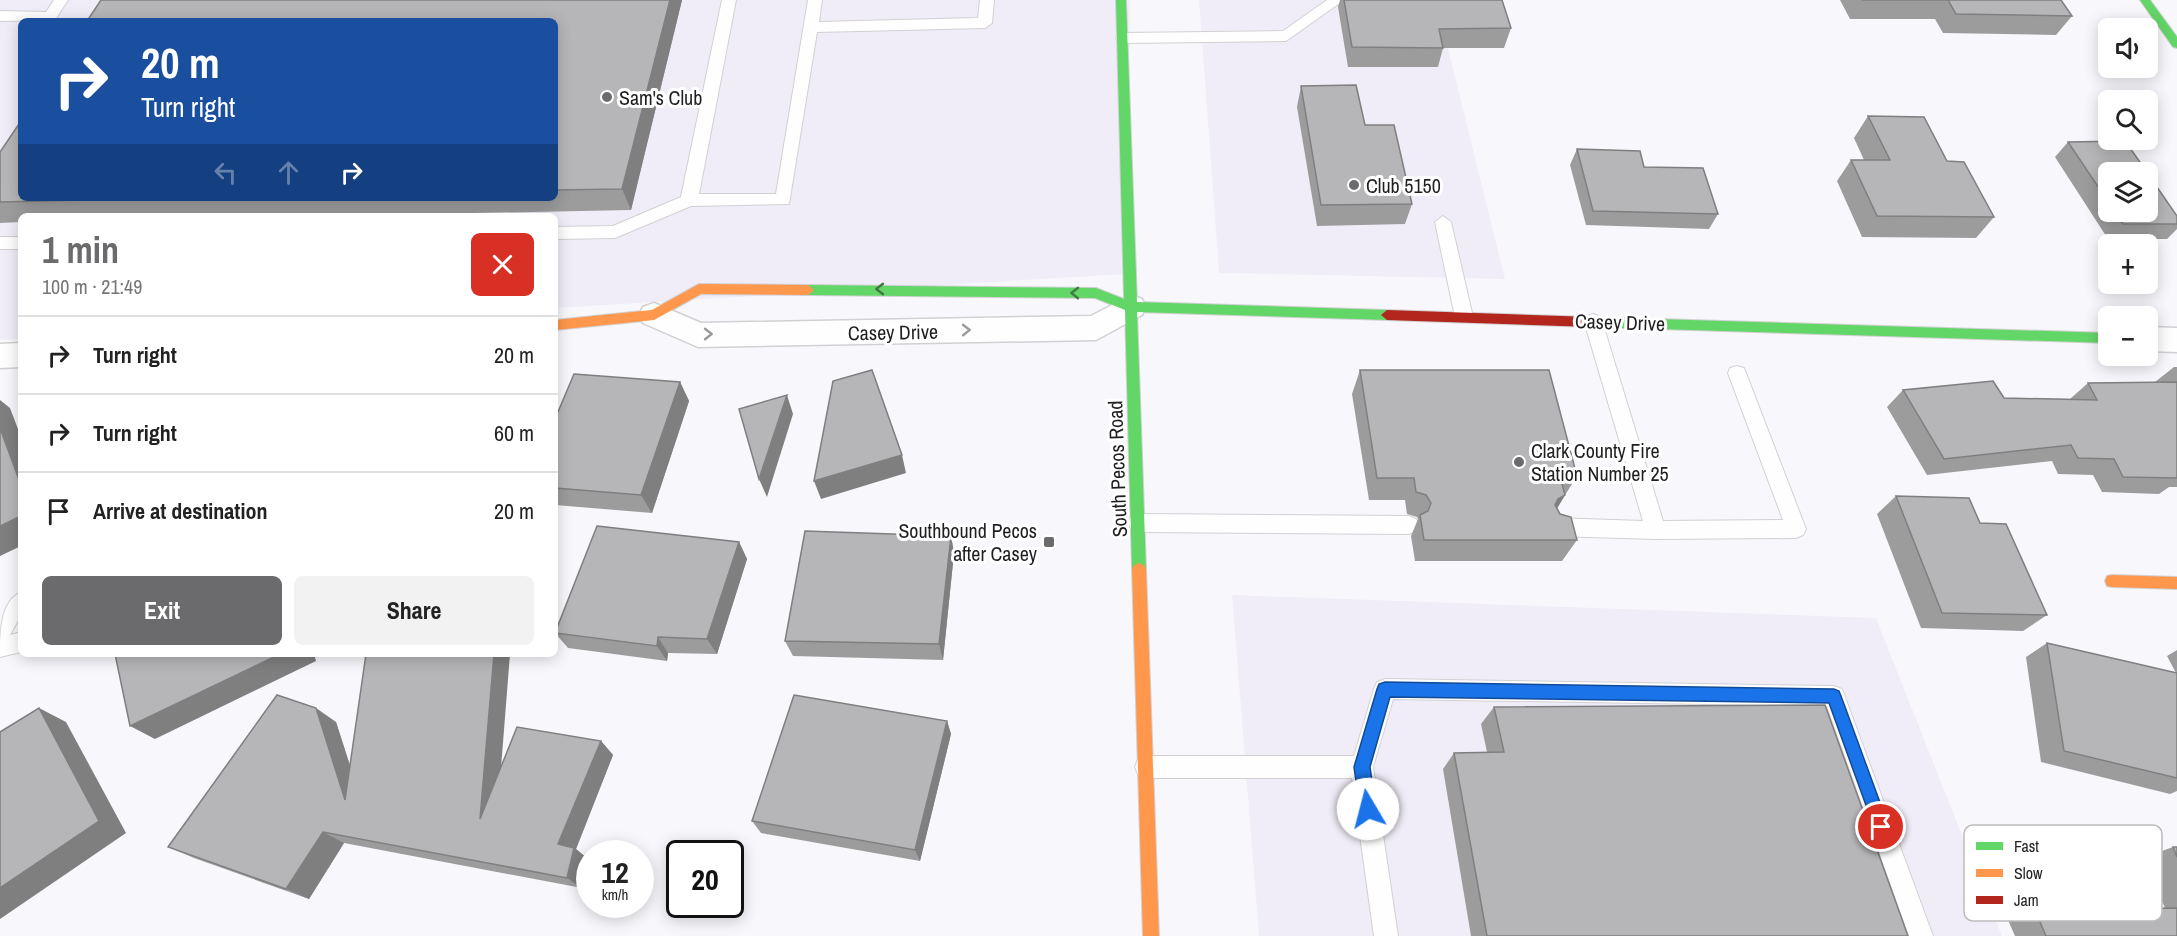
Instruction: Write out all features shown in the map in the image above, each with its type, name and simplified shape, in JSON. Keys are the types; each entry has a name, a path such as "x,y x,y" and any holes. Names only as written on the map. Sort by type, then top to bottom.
{"street":[{"name":"South Pecos Road","path":"1121,0 1151,936"},
{"path":"2145,0 2177,45"},
{"name":"Casey Drive","path":"558,325 654,315 699,289 1096,293 1131,307 2098,338"},
{"name":"Casey Drive","path":"654,315 699,335 913,332 1096,328 1131,307"},
{"path":"2158,339 2177,340"},
{"path":"0,356 18,356"},
{"path":"2112,581 2177,583"}],"lane":[{"path":"0,16 50,17 62,0"},
{"path":"689,200 729,0"},
{"path":"558,233 615,232 689,200 783,200 815,0"},
{"path":"811,27 985,23 987,0"},
{"path":"1123,38 1286,36 1337,0"},
{"path":"1443,222 1464,317"},
{"path":"0,243 18,243"},
{"path":"1593,321 1656,530"},
{"path":"1554,527 1656,530 1797,529 1737,373"},
{"path":"1138,523 1409,525"},
{"path":"0,632 18,603"},
{"path":"0,647 18,643"},
{"path":"1386,936 1362,767 1385,689 1834,696 1921,936"},
{"path":"1146,767 1362,767"}],"shaded area":[{"path":"0,0 1130,0 1127,274 558,308 558,213 18,213 18,339 0,340"},
{"path":"1199,0 1436,0 1505,279 1219,273"},
{"path":"1232,595 1876,618 1964,840 1964,921 1996,921 2002,936 1259,936"}],"building":[{"name":"Sam's Club","path":"101,0 670,0 622,189 558,190 558,18 89,18"},
{"path":"1344,0 1502,0 1511,28 1439,29 1443,48 1352,47"},
{"path":"1948,0 2061,0 2072,16 1956,14"},
{"name":"Club 5150","path":"1356,85 1365,125 1394,125 1412,204 1321,205 1301,86"},
{"path":"1868,116 1924,117 1947,161 1964,162 1994,217 1877,216 1851,160 1890,160"},
{"path":"18,125 18,201 44,201 0,202 0,152"},
{"path":"2098,141 2098,150 2131,150 2140,162 2098,162 2098,187 2068,142"},
{"path":"1577,149 1640,151 1644,167 1703,168 1718,214 1593,211"},
{"path":"2158,188 2177,216 2177,224 2123,224 2122,222 2158,222"},
{"path":"872,370 902,455 814,481 833,381"},
{"path":"1360,370 1549,370 1577,476 1560,476 1565,495 1558,499 1555,505 1560,514 1571,517 1577,540 1424,540 1420,515 1428,511 1431,503 1426,495 1416,492 1414,478 1377,478"},
{"path":"574,374 680,382 641,495 558,488 558,412"},
{"path":"1993,381 2004,398 2097,400 2088,383 2177,382 2177,478 2123,477 2114,459 2078,458 2071,445 1944,459 1903,390"},
{"path":"787,395 759,479 739,409"},
{"path":"0,428 18,477 18,517 0,526"},
{"path":"1896,496 1969,498 1980,523 2006,524 2047,615 1942,613"},
{"path":"597,526 739,542 707,639 658,637 657,646 558,633 558,625"},
{"path":"805,531 951,536 939,644 785,641"},
{"path":"2047,643 2177,673 2177,778 2064,751"},
{"path":"116,657 274,657 130,726"},
{"path":"366,657 494,657 480,819 517,727 601,741 558,844 574,848 567,878 323,832 286,889 168,847 277,695 316,708 345,800"},
{"path":"794,695 947,721 915,850 752,821"},
{"path":"1825,705 1908,936 1487,936 1454,753 1504,752 1494,707"},
{"path":"39,708 99,821 0,888 0,732"},
{"path":"2162,908 2177,908 2177,936 2046,936 2040,921 2162,921"}],"traffic: fast":[{"path":"1121,0 1139,569"},
{"path":"2145,0 2177,45"},
{"path":"808,290 1096,293 1131,307 1387,315"},
{"path":"1592,322 2098,338"}],"traffic: slow":[{"path":"558,325 654,315 699,289 808,290"},
{"path":"1139,569 1151,936"},
{"path":"2112,581 2177,583"}],"traffic: jam":[{"path":"1387,315 1592,322"}],"place":[{"name":"Sam's Club","path":"607,97"},
{"name":"Club 5150","path":"1354,185"},
{"name":"Clark County Fire Station Number 25","path":"1519,462"},
{"name":"Southbound Pecos after Casey","path":"1049,542"}],"route":[{"path":"1368,809 1362,767 1385,689 1834,696 1881,827"}]}
